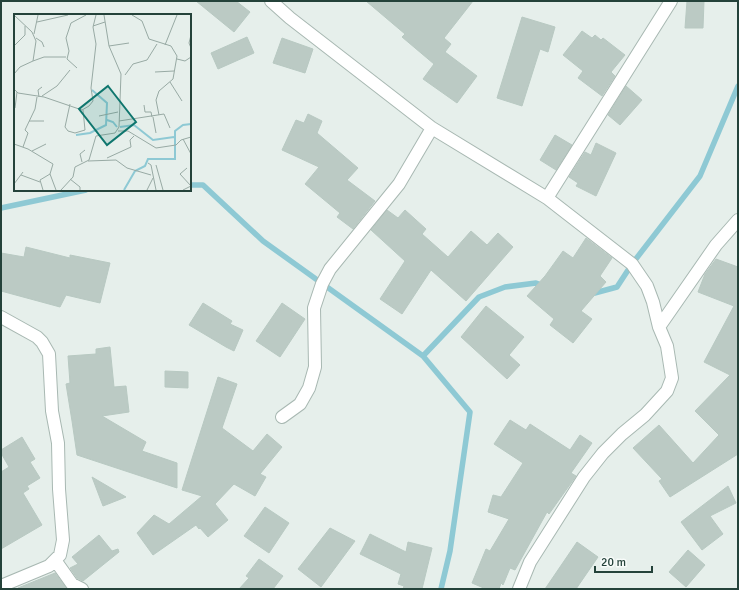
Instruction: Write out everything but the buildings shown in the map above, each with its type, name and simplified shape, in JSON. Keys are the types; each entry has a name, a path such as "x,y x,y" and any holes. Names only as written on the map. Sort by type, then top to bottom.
{"street":[{"path":"271,1 290,18 432,128 547,198 632,264 647,286 653,302 659,327 667,346 672,378 667,391 644,415 603,453 584,477 530,562 518,589"},
{"path":"547,198 671,1"},
{"path":"282,417 300,404 309,388 315,367 314,308 330,269 399,184 432,128"},
{"path":"659,327 716,245 738,220"},
{"path":"1,317 37,337 42,342 49,354 52,411 58,443 59,489 63,540 60,555 49,566 1,586 3,589"},
{"path":"55,560 72,584 82,589"}],"waterway":[{"path":"591,294 617,287 632,264 700,176 738,86"},
{"path":"191,185 203,185 263,241 423,356 470,412 450,551 441,589"},
{"path":"1,208 81,191"},
{"path":"423,356 479,297 505,287 536,283 544,286"}]}
